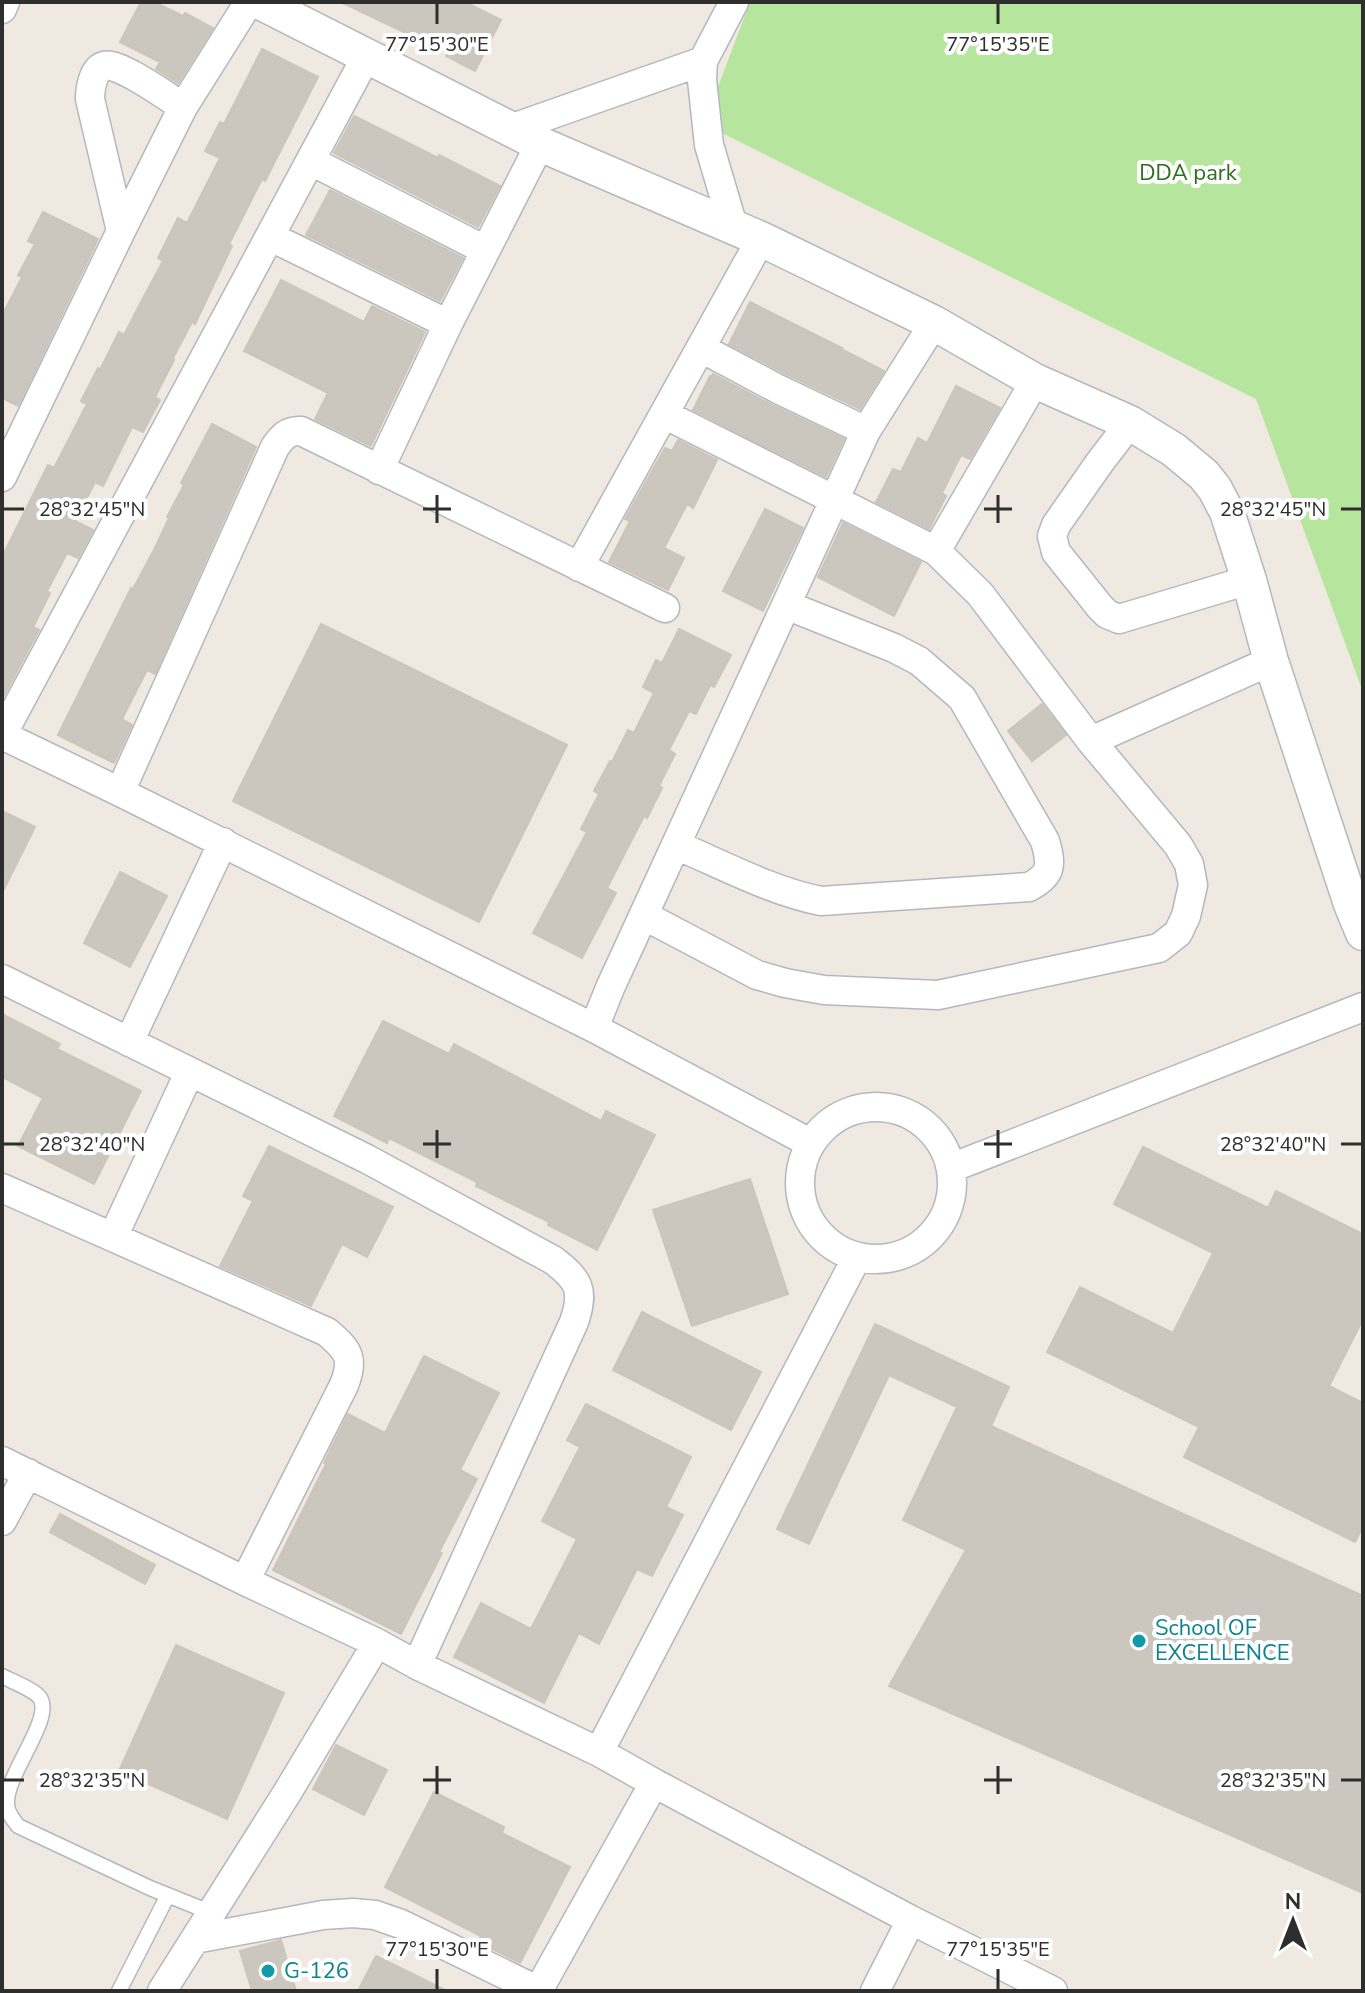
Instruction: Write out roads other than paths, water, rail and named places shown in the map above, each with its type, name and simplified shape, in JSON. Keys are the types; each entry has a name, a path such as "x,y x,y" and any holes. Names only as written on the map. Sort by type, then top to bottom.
{"street":[{"path":"2,9 5,2"},
{"path":"2,477 183,107 249,2"},
{"path":"260,2 525,136 747,233 934,323 1035,381 1130,423 1174,450 1204,475 1227,512 1271,661 1359,915"},
{"path":"579,567 701,348 747,233 709,145 702,80 703,61 734,2"},
{"path":"366,57 2,735 594,1028 810,1143"},
{"path":"379,470 485,250 525,136 703,61"},
{"path":"121,231 90,99 99,68 105,65 121,68 183,107"},
{"path":"311,161 485,250"},
{"path":"271,237 448,324"},
{"path":"594,1028 866,431 934,323"},
{"path":"701,348 866,431"},
{"path":"936,551 1035,381"},
{"path":"645,916 757,975 785,983 824,990 938,995 1159,948 1178,933 1186,916 1193,885 1189,864 1178,845 1091,741 980,594 936,551 664,414"},
{"path":"1130,423 1056,525 1052,536 1056,552 1100,607 1119,619 1249,580"},
{"path":"120,792 281,438 288,432 301,431 665,608"},
{"path":"676,845 778,889 821,901 1029,887 1043,879 1049,868 1045,841 962,698 919,661 786,605"},
{"path":"1091,741 1271,661"},
{"path":"129,1042 223,842"},
{"path":"2,979 367,1159 553,1260 569,1272 579,1289 580,1304 574,1322 417,1665"},
{"path":"951,1168 1363,1007"},
{"path":"113,1237 189,1073"},
{"path":"885,1107 908,1114 928,1127 943,1146 951,1168 953,1190 948,1212 936,1230 920,1245 901,1256 879,1260 857,1257 836,1249 819,1235 807,1216 800,1195 800,1172 810,1143 839,1116 861,1108 885,1107"},
{"path":"2,1188 327,1332 349,1356 351,1369 344,1385 245,1581"},
{"path":"599,1752 857,1257"},
{"path":"2,1461 599,1752 911,1920 1053,1991"},
{"path":"2,1521 28,1473"},
{"path":"162,1991 377,1643"},
{"path":"195,1939 323,1915 375,1915 401,1924 539,1991 654,1783"},
{"path":"875,1991 911,1920"}],"lane":[{"path":"2,1676 39,1696 42,1702 40,1724 11,1779 8,1791 9,1814 18,1826 212,1913"},
{"path":"119,1991 168,1895"}],"place":[{"name":"School OF EXCELLENCE","path":"1139,1641"},
{"name":"G-126","path":"268,1971"}],"park label":[{"name":"DDA park","path":"1188,173"}]}
